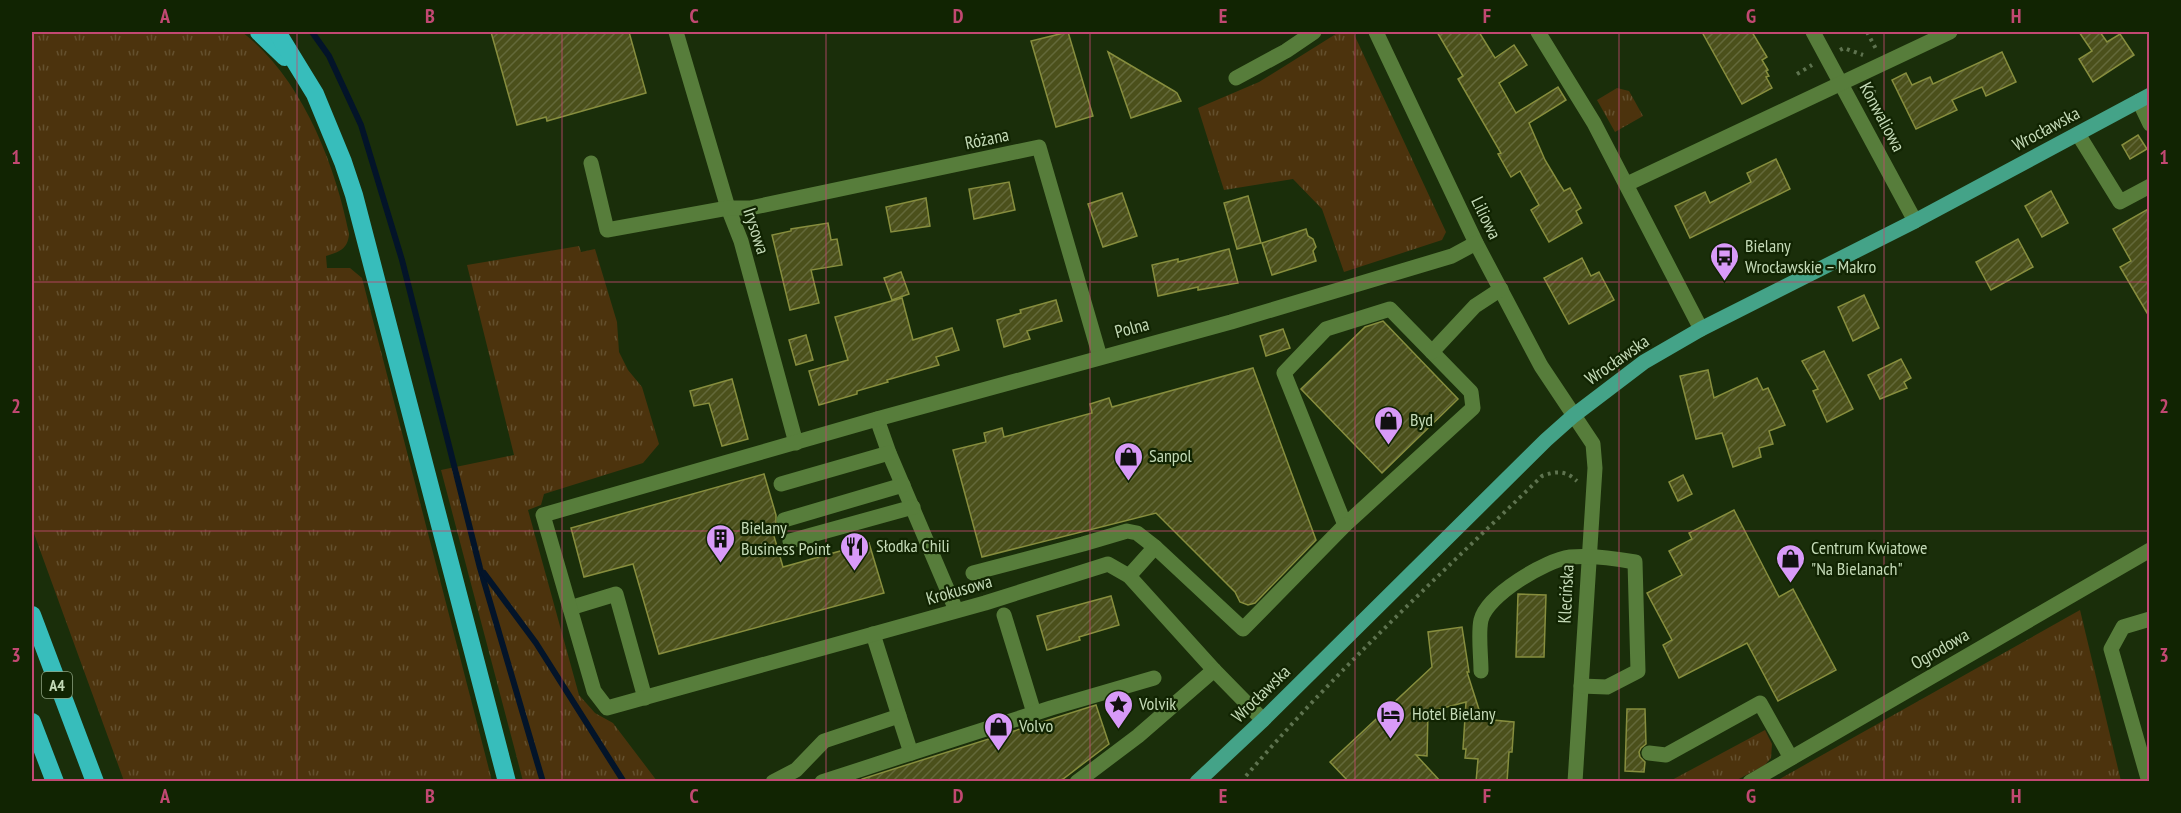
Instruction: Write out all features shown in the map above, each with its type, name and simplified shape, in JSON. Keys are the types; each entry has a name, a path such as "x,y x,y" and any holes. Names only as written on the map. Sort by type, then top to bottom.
{"highway":[{"path":"259,32 304,78"},
{"path":"277,32 315,94 354,195 507,782"},
{"name":"A4","path":"32,615 95,782"},
{"path":"32,722 55,782"}],"main road":[{"name":"Wrocławska","path":"1197,782 1263,720 1538,448 1573,416 1644,362 1701,329 1915,221 2144,98"}],"street":[{"name":"Irysowa","path":"676,32 728,208 741,241 796,443"},
{"path":"1236,78 1286,51 1314,32"},
{"name":"Liliowa","path":"1376,32 1476,243 1541,366 1573,416"},
{"path":"1538,32 1594,123 1701,329"},
{"name":"Konwaliowa","path":"1813,32 1915,221"},
{"path":"1627,184 1950,32"},
{"path":"2144,98 2150,124"},
{"path":"2078,134 2120,202 2150,186"},
{"name":"Różana","path":"728,208 761,206 1039,147 1100,357"},
{"path":"591,163 607,230 728,208"},
{"name":"Polna","path":"570,608 543,515 877,419 1232,322 1452,256 1476,243"},
{"path":"1432,352 1475,306 1501,289"},
{"path":"973,573 1127,531 1137,533 1243,629 1345,525 1473,408 1471,392 1390,309 1326,329 1284,374 1345,525"},
{"name":"Klecińska","path":"1573,416 1593,444 1595,468 1575,782"},
{"path":"877,419 889,453 956,610"},
{"path":"781,484 889,453"},
{"path":"784,520 903,485"},
{"path":"790,541 913,507"},
{"path":"1129,576 1155,547"},
{"name":"Ogrodowa","path":"1750,782 2150,550"},
{"path":"1481,671 1481,620 1488,604 1502,591 1524,577 1567,558 1588,556 1635,562 1638,671 1608,687 1581,686"},
{"name":"Krokusowa","path":"570,608 594,692 607,708 873,634 1108,564 1129,576 1214,670 1263,720"},
{"path":"570,608 616,594 645,698"},
{"path":"1004,615 1034,713"},
{"path":"2149,782 2111,650 2123,627 2150,619"},
{"path":"873,634 911,753"},
{"path":"1077,782 1138,736 1214,670"},
{"path":"822,782 1034,713 1154,678"},
{"path":"1649,753 1666,755 1760,703 1791,758"},
{"path":"773,782 795,770 824,741 898,716"}],"path":[{"path":"1246,776 1316,697 1542,476 1554,471 1564,472 1578,482 1579,489"}],"green space":[{"path":"32,32 242,32 282,73 298,97 325,151 335,179 349,234 347,243 342,249 326,256 327,268 350,268 362,278 492,781 124,781 32,528"},
{"path":"1339,32 1353,32 1446,232 1442,240 1344,272 1322,209 1293,179 1224,190 1198,108 1259,82"},
{"path":"1617,88 1629,91 1643,116 1615,132 1597,100"},
{"path":"579,246 581,252 595,249 617,322 619,352 628,370 642,387 659,444 643,463 544,494 541,505 528,510 579,695 595,713 613,723 657,781 523,781 441,470 514,455 467,265"},
{"path":"2080,610 2121,781 1776,781"},
{"path":"1765,730 1772,744 1771,758 1765,765 1735,781 1670,781"}],"building":[{"path":"491,32 629,32 646,93 547,121 546,117 517,125"},
{"path":"1068,32 1093,116 1056,127 1031,41"},
{"path":"1437,32 1479,32 1495,58 1514,45 1527,65 1499,83 1516,113 1558,87 1566,100 1529,123 1545,160 1557,180 1564,191 1570,188 1581,208 1576,211 1582,223 1549,242 1531,210 1539,205 1520,171 1511,177 1498,154 1501,153 1458,79 1463,76"},
{"path":"1702,32 1752,32 1767,57 1762,60 1768,70 1766,71 1769,76 1766,77 1772,88 1742,104"},
{"path":"2079,32 2100,32 2107,42 2120,34 2134,55 2093,82 2079,59 2092,51"},
{"path":"1108,52 1177,93 1181,101 1131,118"},
{"path":"2002,52 2016,82 1986,96 1982,87 1952,100 1957,110 1916,129 1892,80 1906,73 1912,85 1930,77 1933,84"},
{"path":"2138,135 2147,149 2130,159 2122,145"},
{"path":"1776,159 1790,189 1690,238 1675,206 1705,192 1710,203 1751,182 1747,173"},
{"path":"1009,182 1015,210 974,219 969,189"},
{"path":"2051,191 2068,223 2042,237 2025,206"},
{"path":"1122,193 1137,236 1103,247 1088,204"},
{"path":"1248,196 1261,243 1237,249 1224,203"},
{"path":"926,198 930,226 891,232 886,207"},
{"path":"2150,208 2150,318 2120,267 2131,261 2113,229"},
{"path":"828,223 831,240 837,239 842,265 811,270 819,303 790,310 772,235 791,231 791,229"},
{"path":"1306,229 1316,247 1313,251 1316,261 1272,275 1262,243"},
{"path":"2018,239 2033,267 1991,290 1976,262"},
{"path":"1229,249 1238,283 1198,290 1198,287 1158,296 1152,265 1178,259 1178,262"},
{"path":"1582,258 1591,276 1599,272 1614,300 1569,324 1544,278"},
{"path":"901,272 909,294 892,300 884,278"},
{"path":"1864,295 1879,328 1853,341 1838,307"},
{"path":"902,298 913,340 952,328 959,350 936,357 939,365 887,380 888,382 857,391 857,394 819,405 809,371 848,360 835,317"},
{"path":"1056,300 1062,321 1027,331 1030,339 1004,347 997,320 1021,313 1020,310"},
{"path":"1383,321 1458,399 1382,473 1301,389 1365,327"},
{"path":"1283,329 1290,348 1266,356 1260,336"},
{"path":"806,335 813,360 796,365 789,340"},
{"path":"1824,351 1853,409 1827,422 1813,391 1818,389 1802,361"},
{"path":"1901,359 1911,378 1904,382 1907,388 1880,399 1868,375"},
{"name":"Sanpol","path":"1253,368 1316,540 1255,603 1248,605 1240,602 1235,592 1156,513 982,557 953,450 986,442 984,433 1002,428 1004,437 1092,413 1090,404 1109,398 1112,407"},
{"path":"1708,370 1714,398 1757,378 1763,390 1768,388 1785,425 1769,431 1773,444 1759,448 1761,457 1733,467 1722,433 1696,439 1680,376"},
{"path":"732,379 748,439 722,446 709,403 694,406 690,391"},
{"name":"Bielany Business Point","path":"764,474 776,515 776,524 771,526 783,567 869,543 884,593 659,654 633,564 584,577 571,528"},
{"path":"1683,475 1692,494 1678,501 1669,482"},
{"path":"1734,510 1779,597 1793,589 1836,670 1778,701 1747,643 1679,678 1663,645 1672,640 1647,593 1682,575 1669,551 1692,539 1689,533"},
{"path":"1518,594 1546,595 1544,657 1516,657"},
{"path":"1111,596 1119,625 1047,650 1037,616"},
{"path":"1462,627 1469,672 1467,672 1482,719 1514,722 1507,782 1476,782 1478,759 1465,758 1466,749 1463,749 1466,702 1428,712 1427,756 1416,755 1441,782 1349,782 1330,762 1432,667 1428,632"},
{"name":"Volvo","path":"1096,705 1109,744 1056,782 862,782 862,779"},
{"path":"1627,709 1645,709 1646,744 1639,752 1645,762 1644,772 1625,771"}],"waterway":[{"path":"312,32 329,56 361,125 402,260 480,568 543,782"},
{"path":"484,573 536,643 624,782"}],"place":[{"name":"Bielany Wrocławskie – Makro","path":"1724,282"},
{"name":"Byd","path":"1389,446"},
{"name":"Sanpol","path":"1128,482"},
{"name":"Bielany Business Point","path":"720,564"},
{"name":"Słodka Chili","path":"855,572"},
{"name":"Centrum Kwiatowe \"Na Bielanach\"","path":"1790,584"},
{"name":"Volvik","path":"1118,730"},
{"name":"Hotel Bielany","path":"1391,740"},
{"name":"Volvo","path":"998,752"}]}
